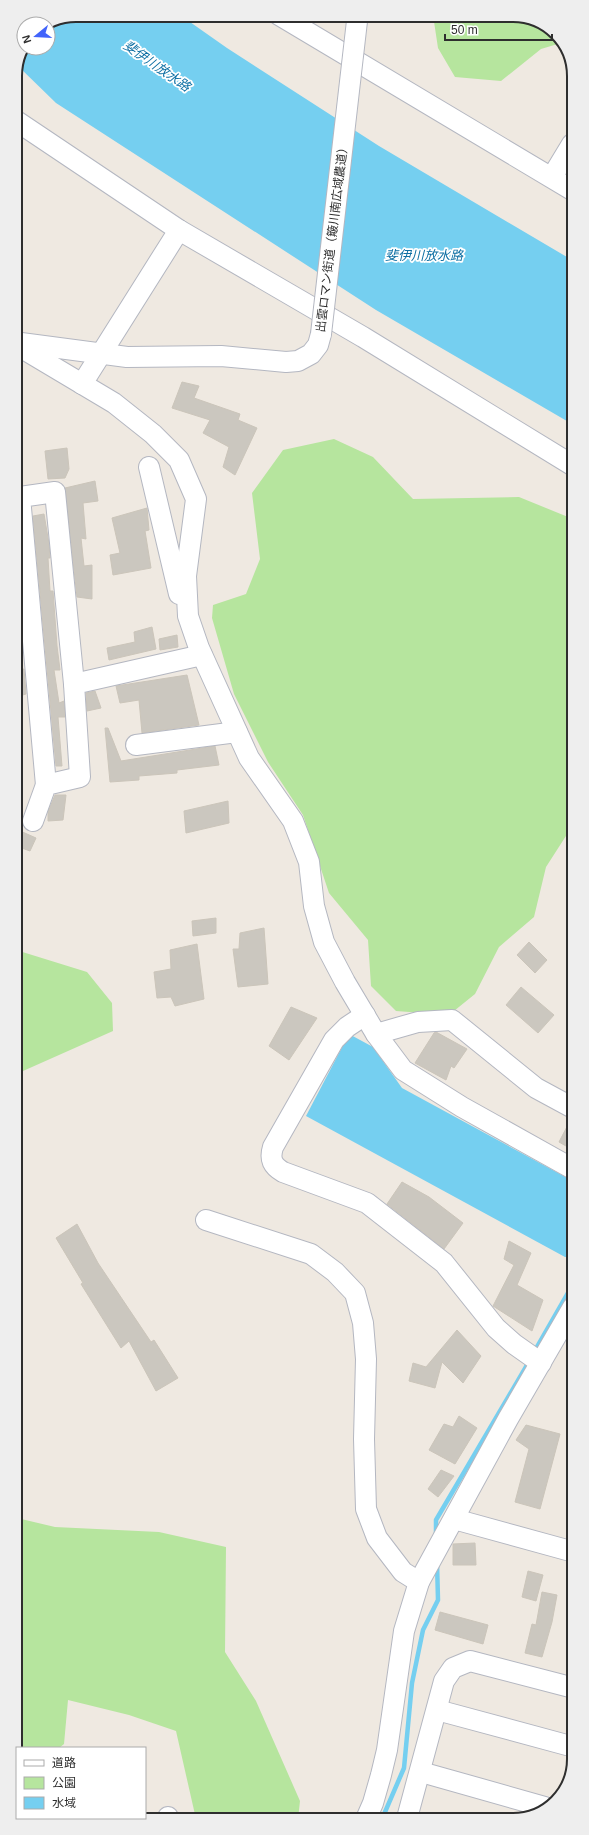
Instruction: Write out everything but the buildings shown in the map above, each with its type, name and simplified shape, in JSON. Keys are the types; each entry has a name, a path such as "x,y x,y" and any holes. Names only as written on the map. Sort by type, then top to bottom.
{"street":[{"path":"291,22 567,187"},
{"name":"出雲ロマン街道（簸川南広域農道）","path":"22,344 127,357 220,356 286,362 298,361 311,354 318,345 320,334 358,22"},
{"path":"22,125 179,230 363,337 567,462"},
{"path":"552,178 567,152"},
{"path":"82,384 99,354 179,230"},
{"path":"22,347 114,403 153,434 179,460 196,499 186,576 188,616"},
{"path":"149,467 180,597 202,655 250,758 293,821 309,862 314,906 324,942 345,982 376,1034 403,1070 462,1106 567,1166"},
{"path":"22,497 55,492 74,684 80,777 46,785"},
{"path":"22,519 46,785 33,821"},
{"path":"74,684 202,655"},
{"path":"136,746 237,732"},
{"path":"365,1015 347,1027 334,1040 273,1147 270,1154 275,1167 283,1172 367,1203 444,1263 496,1328 514,1344 541,1363"},
{"path":"376,1034 418,1022 452,1020 536,1088 567,1105"},
{"path":"206,1220 311,1254 335,1272 355,1293 363,1323 366,1359 366,1509 377,1538 403,1572 419,1582"},
{"path":"369,1813 373,1803 387,1750 404,1631 419,1582 541,1363 567,1319"},
{"path":"454,1519 567,1550"},
{"path":"409,1813 421,1772 444,1682 453,1668 470,1661 567,1686"},
{"path":"437,1710 567,1745"},
{"path":"421,1772 540,1806"}],"green space":[{"path":"434,22 523,23 543,31 556,44 541,49 501,81 455,77 438,48"},
{"path":"334,439 373,457 413,499 519,497 567,517 567,834 546,867 534,917 499,947 475,994 449,1015 396,1011 371,986 368,940 329,893 303,815 268,762 234,694 212,618 213,605 246,594 260,559 252,493 283,450"},
{"path":"22,952 87,972 112,1003 113,1031 23,1071 22,1075"},
{"path":"22,1519 55,1527 159,1532 226,1547 225,1652 256,1701 300,1801 299,1813 195,1813 176,1731 129,1715 68,1700 64,1744 60,1747 22,1747"}],"water":[{"name":"斐伊川放水路","path":"190,22 227,48 379,146 567,257 567,421 376,310 56,103 23,70 26,56 56,56 56,26 66,23"},
{"path":"349,1034 373,1047 402,1088 567,1178 567,1257 565,1257 306,1116"}],"waterway":[{"path":"534,1352 567,1294"},
{"path":"436,1535 436,1520 530,1360"},
{"path":"385,1813 404,1768 412,1683 423,1630 438,1600 437,1562"}]}
